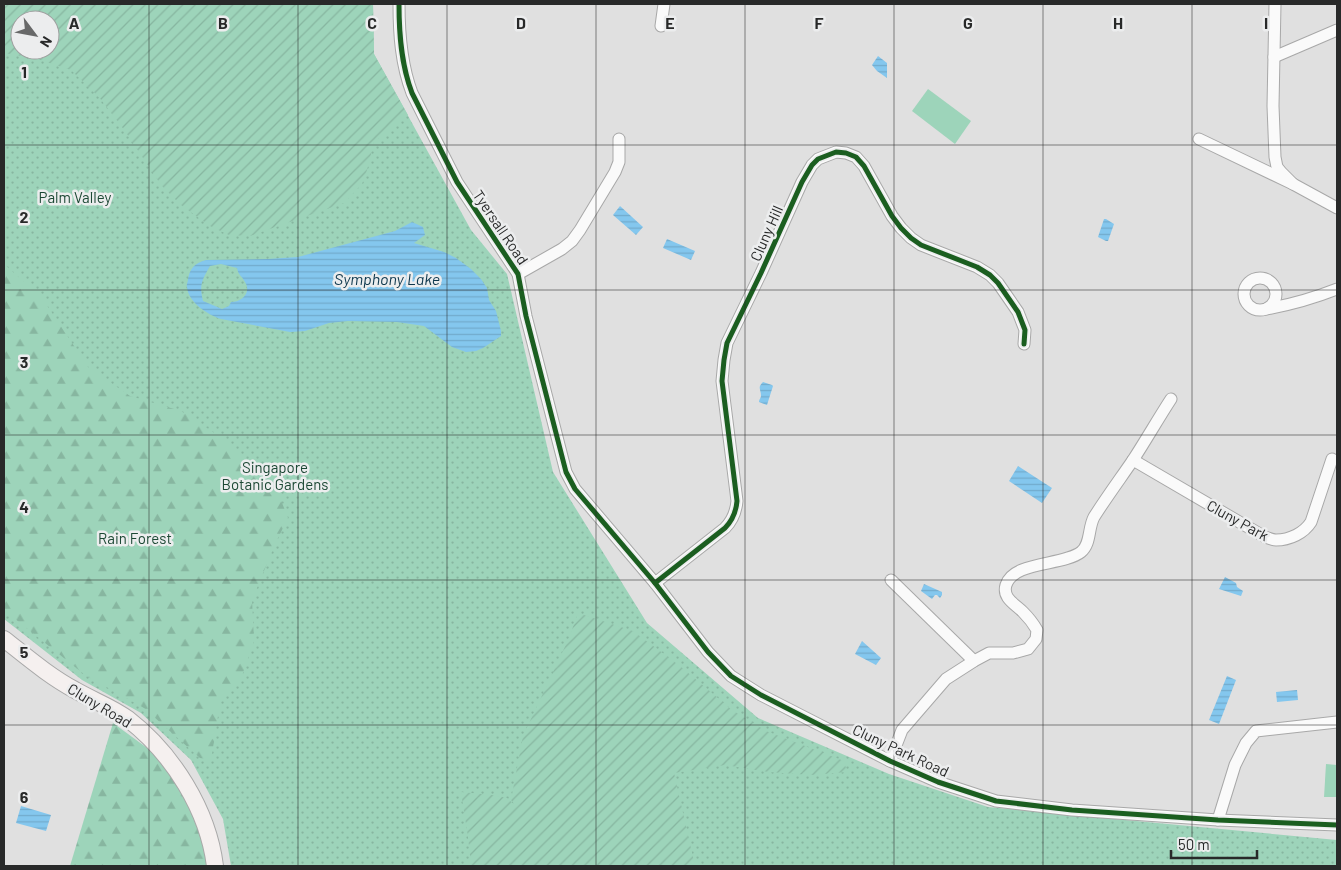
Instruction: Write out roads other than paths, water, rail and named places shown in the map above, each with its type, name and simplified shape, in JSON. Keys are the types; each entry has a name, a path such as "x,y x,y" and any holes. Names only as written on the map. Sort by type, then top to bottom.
{"street":[{"name":"Tyersall Road","path":"399,4 400,50 406,77 412,92 457,182 518,274 526,316 566,472"},
{"path":"661,26 664,4"},
{"path":"1275,4 1273,106 1275,157 1280,172 1293,184"},
{"path":"1274,57 1337,30"},
{"path":"518,274 562,249 572,241 615,172 619,162 619,139"},
{"path":"1199,140 1293,184 1337,208"},
{"name":"Cluny Hill","path":"655,583 731,523 735,514 737,501 722,381 727,343 762,273 802,182 818,159 836,152 856,157 864,166 892,216 911,238 921,245 977,267 990,275 998,283 1018,312 1025,330 1024,344"},
{"path":"1298,302 1282,297 1267,280 1260,278 1252,280 1244,290 1246,302 1254,309 1260,310 1282,307 1298,302 1337,289"},
{"path":"1266,309 1274,300 1276,294 1275,287"},
{"path":"890,761 902,730 946,679 988,653 1028,649 1033,643 1036,639 1037,630 1024,612 1010,601 1005,592 1009,579 1014,574 1025,569 1068,559 1082,552 1086,545 1092,520 1133,460 1171,399"},
{"name":"Cluny Park","path":"1133,460 1265,537 1276,540 1294,536 1306,530 1311,522 1332,458"},
{"name":"Cluny Park Road","path":"566,472 575,489 655,583 708,652 731,676 761,695 890,761 938,782 996,801 1072,810 1218,820 1337,825"},
{"path":"891,580 974,661"},
{"name":"Cluny Road","path":"4,639 75,690 110,707 142,730 165,755 184,782 198,808 208,833 215,866"},
{"path":"1218,820 1235,765 1246,743 1256,731 1337,722"}],"water":[{"path":"878,56 887,63 887,78 872,65"},
{"path":"620,206 643,227 636,235 613,215"},
{"path":"1104,219 1114,224 1108,241 1098,237"},
{"name":"Symphony Lake","path":"412,222 423,227 425,235 414,243 444,252 471,269 487,288 489,300 496,311 501,336 483,348 466,352 452,347 424,326 397,322 348,321 329,323 305,331 290,332 221,319 205,311 195,303 188,293 187,285 192,269 196,264 206,260 298,257 395,231","holes":["221,264 237,268 247,286 246,293 242,299 231,302 229,306 222,309 203,301 202,283 210,266"]},
{"path":"667,239 695,251 691,260 663,248"},
{"path":"763,382 773,386 767,405 759,402 761,396 760,387"},
{"path":"1018,466 1052,488 1042,503 1009,481"},
{"path":"1225,577 1236,583 1237,587 1243,591 1241,596 1219,589"},
{"path":"924,584 942,592 940,598 935,595 932,599 921,591"},
{"path":"862,641 881,658 876,665 855,654"},
{"path":"1227,676 1236,680 1219,724 1209,720"},
{"path":"1297,690 1298,700 1277,702 1276,692"},
{"path":"21,806 51,815 46,831 16,823"}],"park label":[{"name":"Palm Valley","path":"75,197"},
{"name":"Singapore Botanic Gardens","path":"275,476"},
{"name":"Rain Forest","path":"135,538"}]}
